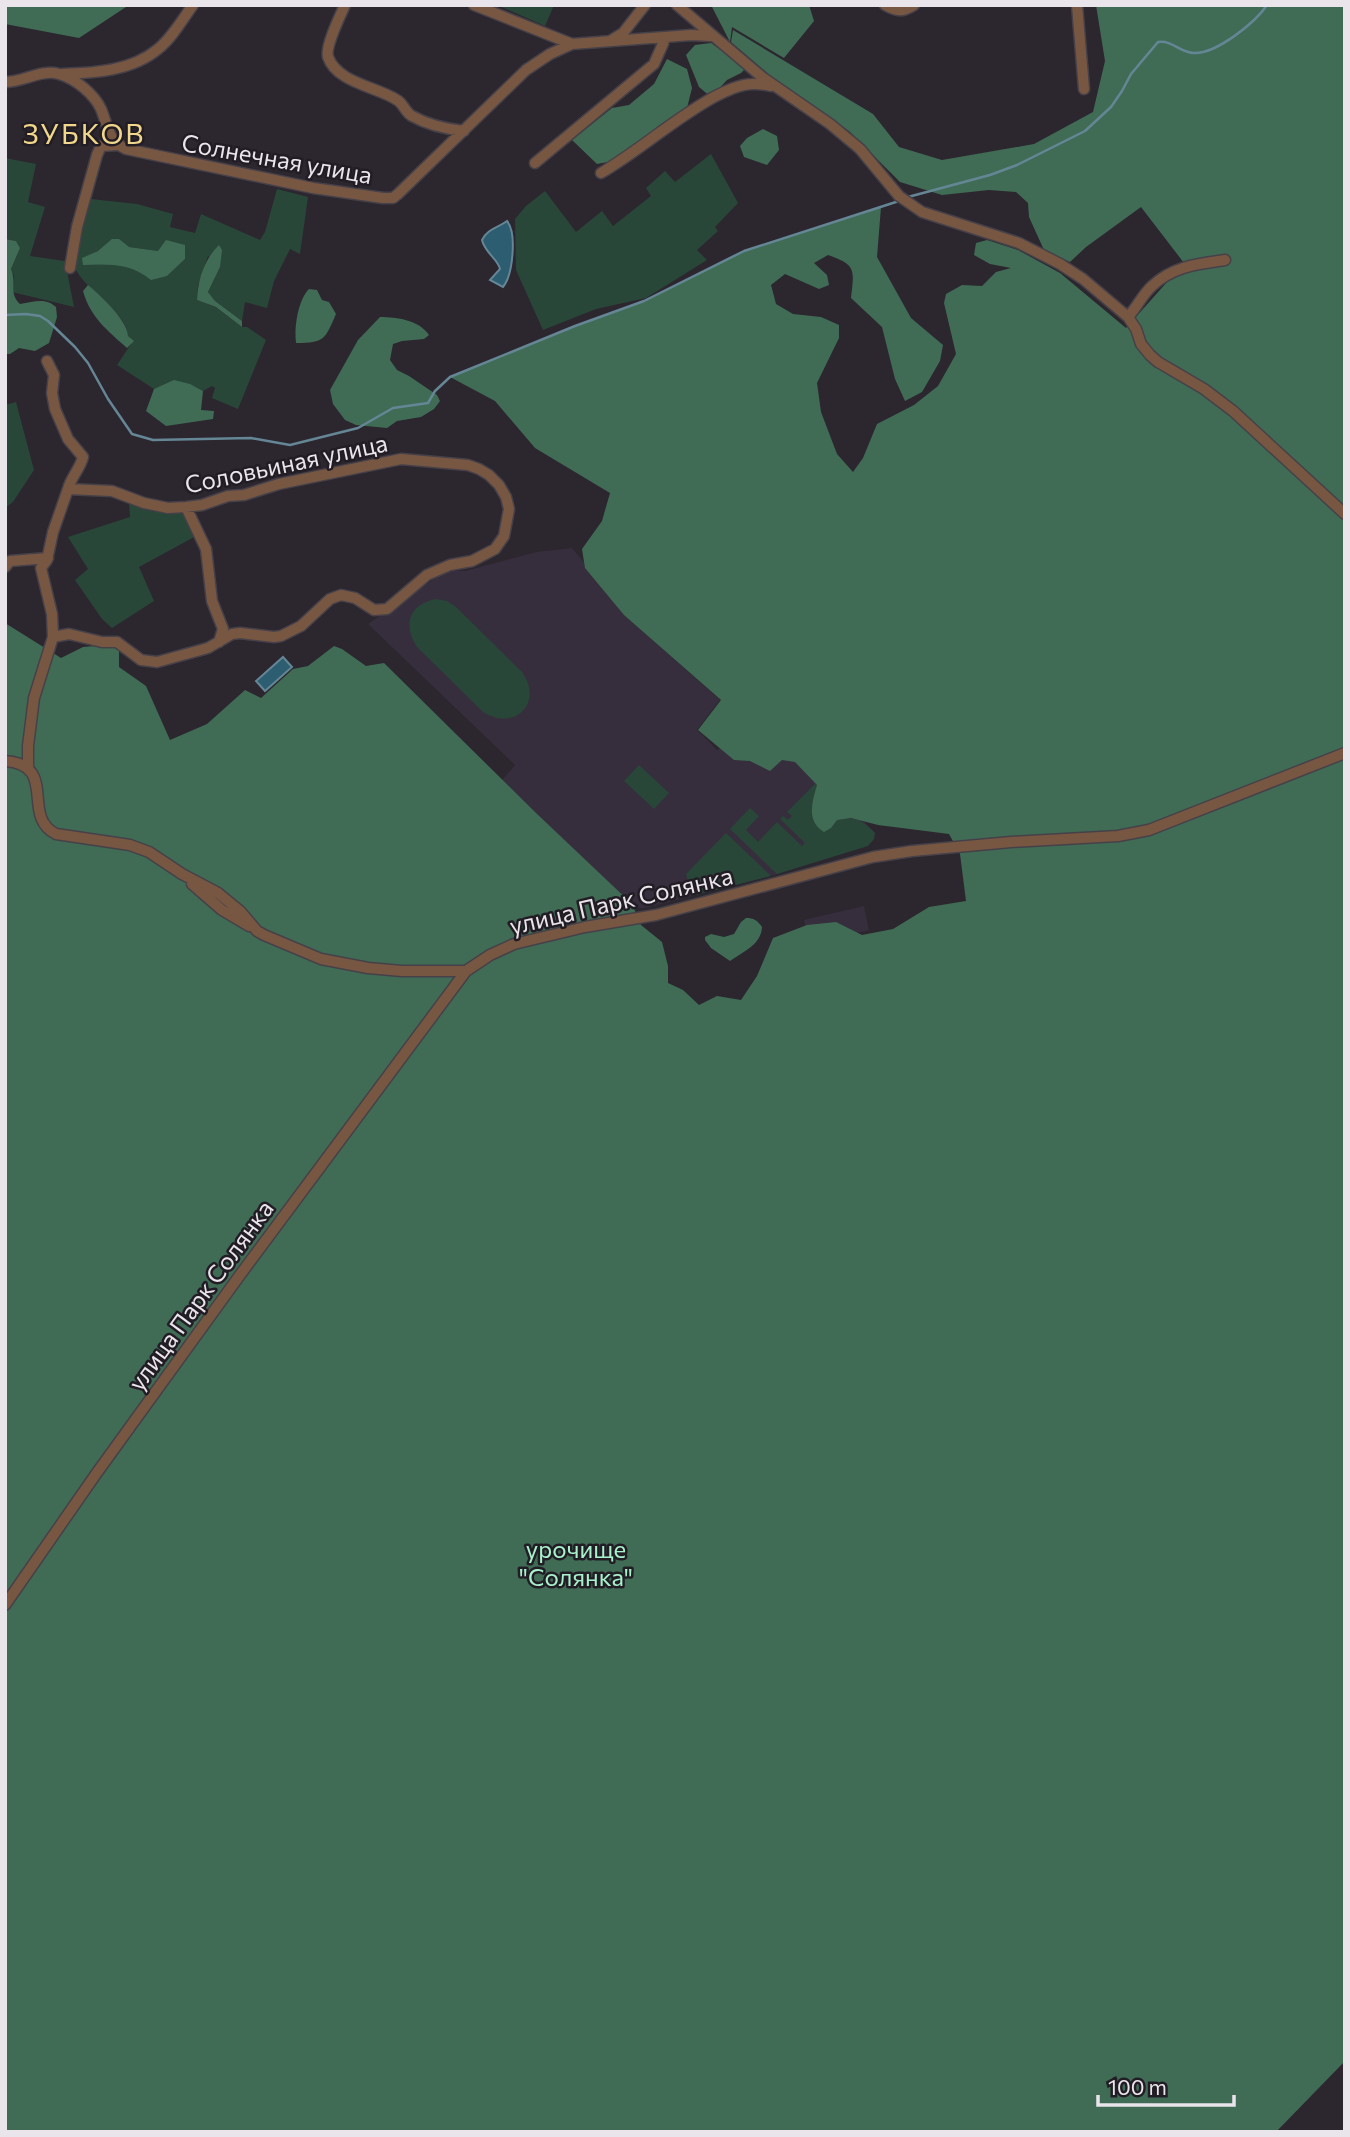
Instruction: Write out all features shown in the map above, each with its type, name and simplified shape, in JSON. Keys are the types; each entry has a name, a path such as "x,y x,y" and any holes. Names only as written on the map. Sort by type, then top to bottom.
{"street":[{"path":"5,82 41,74 87,74 127,66 157,50 176,30 193,5"},
{"path":"345,5 328,49 328,58 335,66 357,83 400,100 412,116 444,129 464,131"},
{"path":"474,5 572,44"},
{"path":"608,42 623,33 645,5"},
{"path":"677,5 762,77 830,124 860,149 899,196 911,206 922,212 1019,243 1083,279 1128,317 1141,344 1150,355 1233,411 1345,514"},
{"path":"885,5 904,11 914,5"},
{"path":"1077,5 1084,89"},
{"name":"Солнечная улица","path":"117,145 169,160 313,188 393,198 526,70 550,54 572,44 691,35 712,36"},
{"path":"535,163 653,64 666,37"},
{"path":"59,74 95,98 108,132 117,145"},
{"path":"601,173 729,89 762,84 779,87"},
{"path":"70,268 77,227 97,155 101,146 117,145"},
{"path":"1128,317 1151,287 1172,271 1225,260"},
{"path":"29,768 28,746 34,698 53,637 52,614 41,568 48,558 53,532 70,482 81,466 83,457 68,439 55,409 52,393 54,375 47,361"},
{"name":"Соловьиная улица","path":"68,489 112,491 144,503 168,508 186,507 202,505 228,496 244,495 295,480 401,459 468,465 489,475 506,496 508,524 500,543 472,561 450,565 427,575 387,609 374,610 355,598 341,595 330,599 301,626 289,633 274,637 232,634 219,642"},
{"path":"53,637 69,634 102,642 117,642 141,660 149,662 208,648 219,642 223,629 212,601 206,549 186,507"},
{"path":"5,567 10,561 48,558"},
{"name":"улица Парк Солянка","path":"5,1605 240,1275 466,971 490,955 514,944 656,915 873,857 1012,842 1118,836 1149,830 1345,753"},
{"path":"5,761 19,762 29,768 37,789 40,817 50,831 130,845 149,852 218,893 257,930 284,945 339,963 402,971 466,971"}],"shaded area":[{"path":"572,548 637,626 720,700 697,730 717,750 753,725 800,754 875,833 870,844 774,875 649,907 617,911 497,786 515,765 368,624 446,571 465,571 536,552"},
{"path":"864,906 869,930 827,940 808,940 804,920"}],"green space":[{"path":"5,5 129,5 79,38 5,24"},
{"path":"497,5 554,5 545,26"},
{"path":"711,5 809,5 814,21 784,58 732,27 730,42"},
{"name":"урочище \"Солянка\"","path":"1096,5 1345,5 1345,2061 1276,2132 5,2132 5,623 61,658 83,647 119,644 119,667 146,686 170,740 207,724 245,690 261,698 293,669 308,666 334,646 366,666 384,663 632,904 641,925 662,942 668,966 668,983 683,990 699,1005 717,996 741,1000 757,976 773,938 807,925 836,922 862,935 893,929 929,907 966,901 960,854 949,834 878,825 851,818 837,820 824,832 818,828 812,811 817,785 795,762 782,760 770,771 750,761 734,760 698,730 721,700 624,615 585,568 582,549 602,521 610,493 535,448 495,401 450,377 644,301 744,251 881,207 877,257 911,318 943,345 940,361 922,392 905,401 895,379 882,327 851,298 853,275 844,262 828,255 814,263 827,275 829,285 819,289 785,274 771,285 776,304 793,314 821,317 839,325 839,338 817,383 821,412 837,454 853,472 863,458 877,424 914,405 938,386 956,354 944,303 946,294 962,285 982,286 996,272 1011,268 990,264 974,255 976,243 987,240 1018,250 1060,273 1126,328 1184,263 1141,207 1070,262 1044,250 1029,217 1028,203 1016,192 989,190 942,195 900,182 849,131 779,83 731,42 733,30 873,114 899,147 942,160 1034,144 1093,112 1105,61"},
{"path":"711,43 746,68 727,80 711,97 699,87 686,55 695,45"},
{"path":"667,59 687,69 692,88 687,108 613,161 597,164 572,140 612,108 629,105 654,84"},
{"path":"763,129 777,136 779,150 767,165 744,157 740,146 747,138"},
{"path":"711,154 738,203 715,227 718,231 697,250 707,260 646,298 596,309 543,330 516,270 515,219 526,206 545,191 576,232 602,211 613,226 651,196 646,188 665,171 675,182"},
{"path":"5,158 36,164 28,202 45,207 30,256 65,261 74,307 12,292 14,276 11,269 20,248 16,241 5,239"},
{"path":"277,189 308,197 300,254 290,249 274,281 267,308 245,302 242,321 215,301 208,292 220,267 208,256 198,286 197,300 216,307 242,327 247,327 266,340 238,409 212,398 215,388 212,386 203,391 179,382 154,389 117,365 133,341 120,317 83,280 74,263 91,199 137,204 173,214 170,227 195,233 201,214 260,240 265,232","holes":["129,247 158,251 185,259 167,276 117,264 83,264 83,258 98,251"]},
{"path":"5,239 16,241 20,248 11,269 16,300 20,304 43,301 56,307 57,317 49,343 35,351 19,348 5,354"},
{"path":"112,239 119,239 129,247 158,251 166,240 185,245 185,259 167,276 151,280 127,268 83,265 82,258 98,251"},
{"path":"219,245 222,250 220,267 208,292 215,301 242,321 242,327 216,307 197,300 203,270"},
{"path":"88,285 124,323 128,336 134,341 127,348 100,323 90,308 83,291"},
{"path":"309,289 317,290 322,300 329,302 336,314 323,338 313,342 296,343 298,314"},
{"path":"380,317 414,323 429,335 424,339 393,344 390,360 397,370 437,395 440,401 434,409 421,417 397,421 387,428 356,425 345,420 333,404 330,390 358,340"},
{"path":"174,380 203,391 201,410 214,411 213,419 166,426 146,411 154,389"},
{"path":"16,402 34,470 13,502 5,508 5,405"},
{"path":"129,502 152,511 184,514 196,536 139,567 154,601 112,628 102,619 75,580 88,569 68,537 130,517"},
{"path":"436,599 447,601 456,607 522,672 530,694 523,711 506,719 483,712 417,647 410,630 411,616 420,605"},
{"path":"639,765 669,793 654,809 624,781"},
{"path":"816,783 813,801 831,828 836,820 858,820 875,833 874,839 868,846 777,874 730,829 750,808 759,816 746,830 758,842 777,822 802,846 805,843 780,819 783,816 788,820 792,816 787,812"},
{"path":"726,833 771,876 692,896 686,874"},
{"path":"746,918 759,923 762,927 761,933 751,947 730,961 711,948 705,940 705,937 711,934 724,937 734,934"}],"water":[{"path":"507,221 512,235 512,254 509,273 503,287 490,280 500,269 482,240 490,231"},
{"path":"283,657 292,667 265,691 256,681"}],"waterway":[{"path":"908,197 1017,165 1085,131 1111,107 1131,74 1158,42 1168,43 1189,52 1203,52 1234,36 1267,5"},
{"path":"5,315 26,314 40,316 48,321 88,363 132,434 153,440 251,438 290,445 358,428 393,408 428,403 435,391 450,377 644,301 744,251 899,201"}],"district":[{"name":"ЗУБКОВ","path":"84,133"}]}
